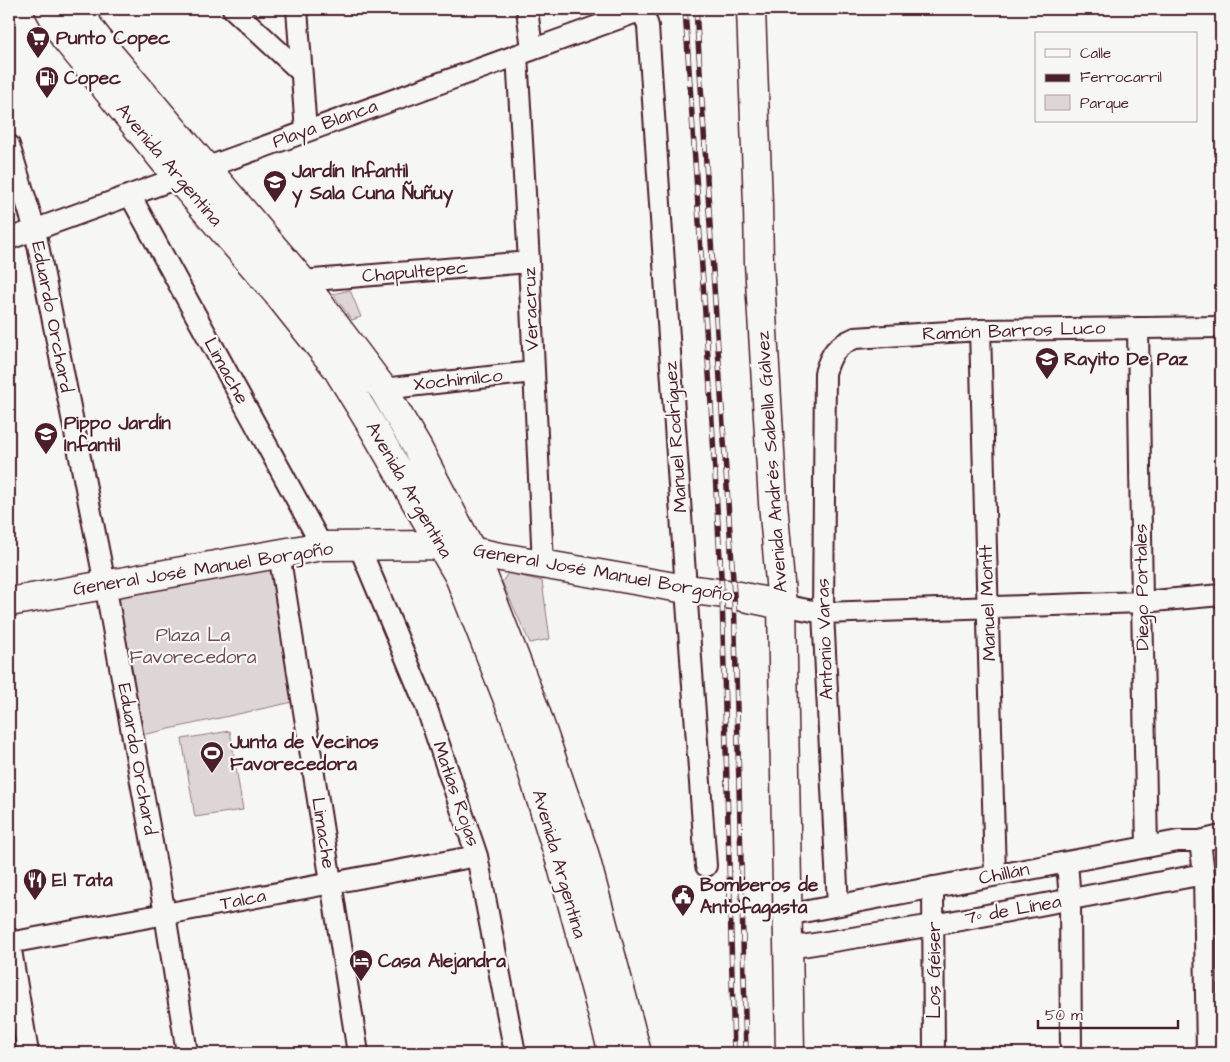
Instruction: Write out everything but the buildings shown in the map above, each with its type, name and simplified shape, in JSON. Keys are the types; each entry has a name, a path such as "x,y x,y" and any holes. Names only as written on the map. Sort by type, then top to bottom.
{"main road":[{"name":"Avenida Argentina","path":"49,9 65,38 178,178 277,293 336,367 461,581 516,720 560,863 613,1053"},
{"name":"Avenida Argentina","path":"78,9 106,50 302,281 383,388 418,447 484,578 535,710 581,845 637,1053"},
{"name":"Avenida Andrés Sabella Gálvez","path":"751,9 760,290 773,503 782,605 790,1053"},
{"name":"General José Manuel Borgoño","path":"9,602 322,546 441,545 686,589 734,595 782,605"}],"street":[{"path":"233,9 301,72"},
{"path":"297,9 306,131"},
{"name":"Veracruz","path":"527,9 525,52 529,262 543,564"},
{"name":"Playa Blanca","path":"9,239 642,9"},
{"name":"Manuel Rodríguez","path":"642,9 648,26 706,866"},
{"name":"Eduardo Orchard","path":"9,145 35,230 105,584 165,914 187,1053"},
{"name":"Limache","path":"130,195 322,546"},
{"name":"Chapultepec","path":"302,281 529,262"},
{"name":"Ramón Barros Luco","path":"825,373 830,358 842,343 855,338 980,330 1221,327"},
{"name":"Diego Portales","path":"1138,328 1147,847"},
{"name":"Manuel Montt","path":"980,330 995,876"},
{"name":"Xochimilco","path":"383,388 533,372"},
{"name":"Antonio Varas","path":"825,373 822,613 838,905"},
{"name":"Matías Rojas","path":"359,546 426,706 478,856 515,1053"},
{"name":"Limache","path":"279,554 358,1053"},
{"path":"782,605 822,613 1142,602 1221,595"},
{"name":"Chillán","path":"787,915 1178,841 1200,841 1221,836"},
{"path":"1200,841 1204,874 1208,1053"},
{"name":"Talca","path":"9,941 478,856"},
{"path":"1068,862 1071,1053"},
{"name":"7º de Línea","path":"789,948 1070,900 1204,874"},
{"name":"Los Géiser","path":"933,887 934,1053"},
{"path":"9,941 28,1053"}],"green space":[{"path":"350,290 361,317 352,320 333,294"},
{"name":"Plaza La Favorecedora","path":"279,553 302,700 133,737 105,584"},
{"path":"508,573 542,581 550,639 530,643 502,582"},
{"name":"Junta de Vecinos Favorecedora","path":"230,731 243,810 195,817 182,739"}],"railway":[{"path":"685,9 722,593 734,1053"},
{"path":"696,9 734,595 746,1053"}],"place":[{"name":"Punto Copec","path":"38,59"},
{"name":"Copec","path":"47,99"},
{"name":"Jardín Infantil y Sala Cuna Ñuñuy","path":"275,203"},
{"name":"Rayito De Paz","path":"1047,380"},
{"name":"Pippo Jardín Infantil","path":"46,455"},
{"name":"Junta de Vecinos Favorecedora","path":"212,774"},
{"name":"El Tata","path":"35,901"},
{"name":"Bomberos de Antofagasta","path":"683,917"},
{"name":"Casa Alejandra","path":"361,982"}]}
